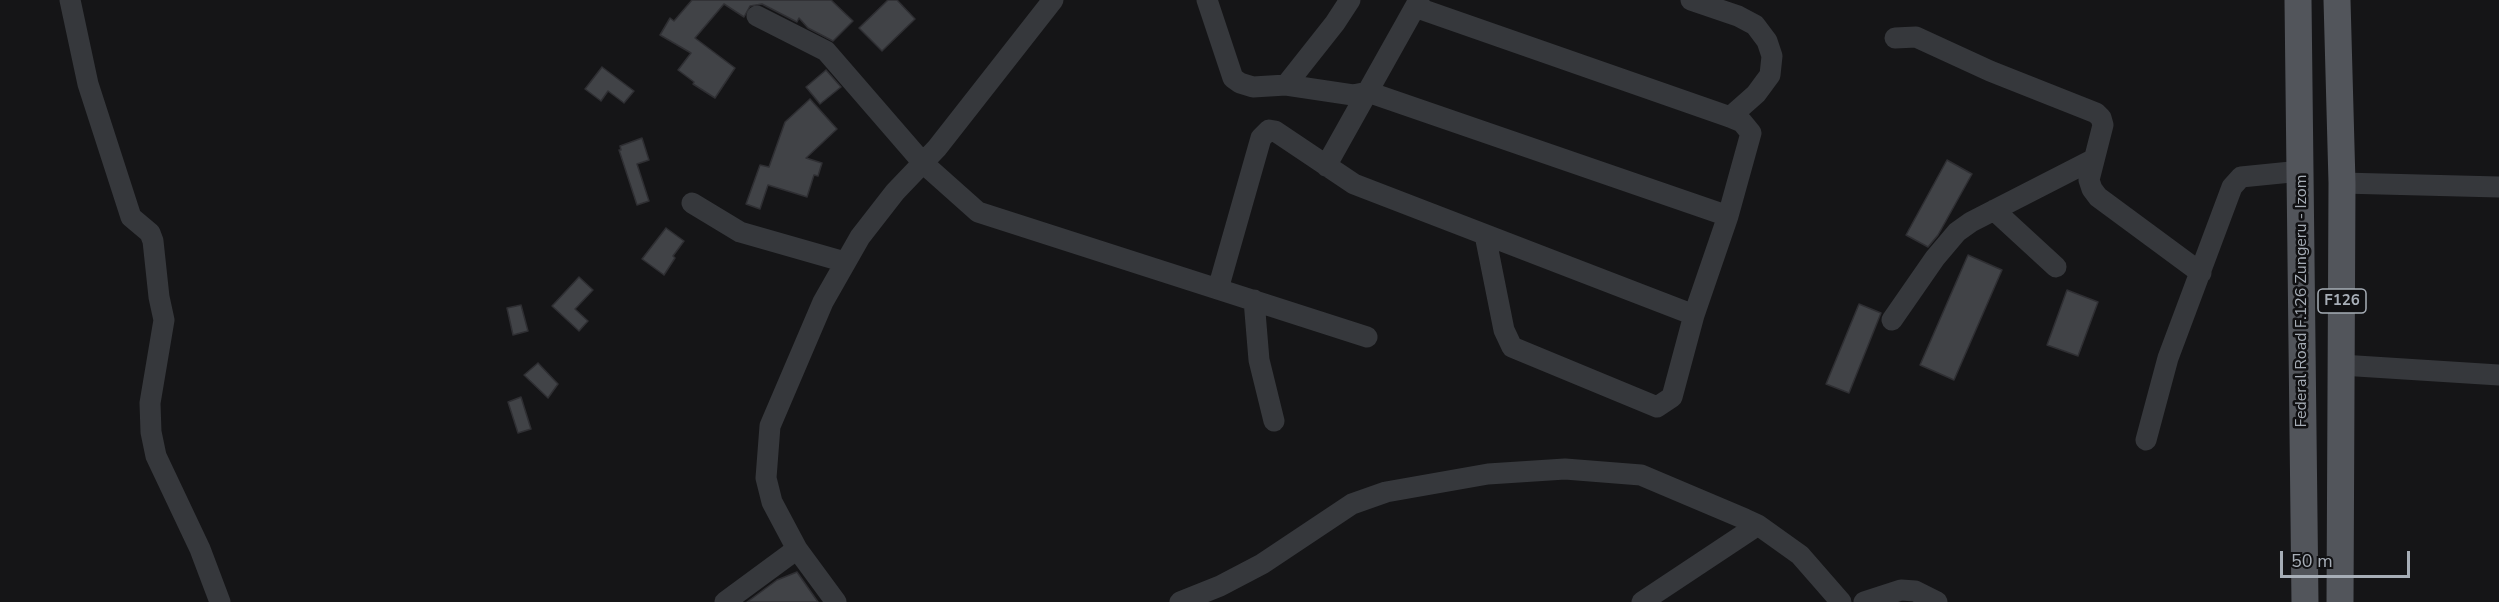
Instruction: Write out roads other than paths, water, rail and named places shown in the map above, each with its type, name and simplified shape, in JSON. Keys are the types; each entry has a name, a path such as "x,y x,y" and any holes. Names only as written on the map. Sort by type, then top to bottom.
{"main road":[{"name":"Federal Road F.126 Zungeru - Izom","path":"2298,0 2305,602"},
{"name":"F126","path":"2337,0 2342,183 2340,602"}],"street":[{"path":"70,0 88,84 131,217 150,233 153,242 164,320 150,403 151,432 156,456 200,549 220,602"},
{"path":"836,602 796,549 772,502 766,478 770,426 823,302 867,228 895,192 923,163 1053,0"},
{"path":"1207,0 1233,78 1252,87 1286,85 1353,95 1368,92 1728,216"},
{"path":"1286,85 1335,23 1350,0"},
{"path":"1691,0 1740,8 1767,41 1772,56 1770,75 1756,94 1730,117"},
{"path":"1326,166 1417,4 1730,117 1747,126 1751,140 1694,315 1672,397 1657,407 1512,347 1506,339 1485,235"},
{"path":"757,16 826,51 923,163 968,205 990,217 1367,337"},
{"path":"1895,38 1916,37 1990,72 2096,113 2103,125 2089,180 2092,189 2098,197 2201,273"},
{"path":"1218,289 1261,138 1269,130 1275,131 1354,184 1694,315"},
{"path":"1892,320 1946,244 1971,222 2094,159"},
{"path":"2146,440 2168,358 2235,182 2241,177 2301,171"},
{"path":"2342,183 2499,187"},
{"path":"692,203 740,232 845,262"},
{"path":"1994,210 2056,267"},
{"path":"1254,300 1259,360 1274,421"},
{"path":"2342,365 2499,375"},
{"path":"1180,602 1220,586 1262,564 1352,504 1408,487 1488,474 1565,469 1641,475 1758,525 1800,555 1841,602"},
{"path":"1642,602 1758,525"},
{"path":"725,602 796,549"},
{"path":"1864,602 1901,590 1915,591 1937,602"}]}
